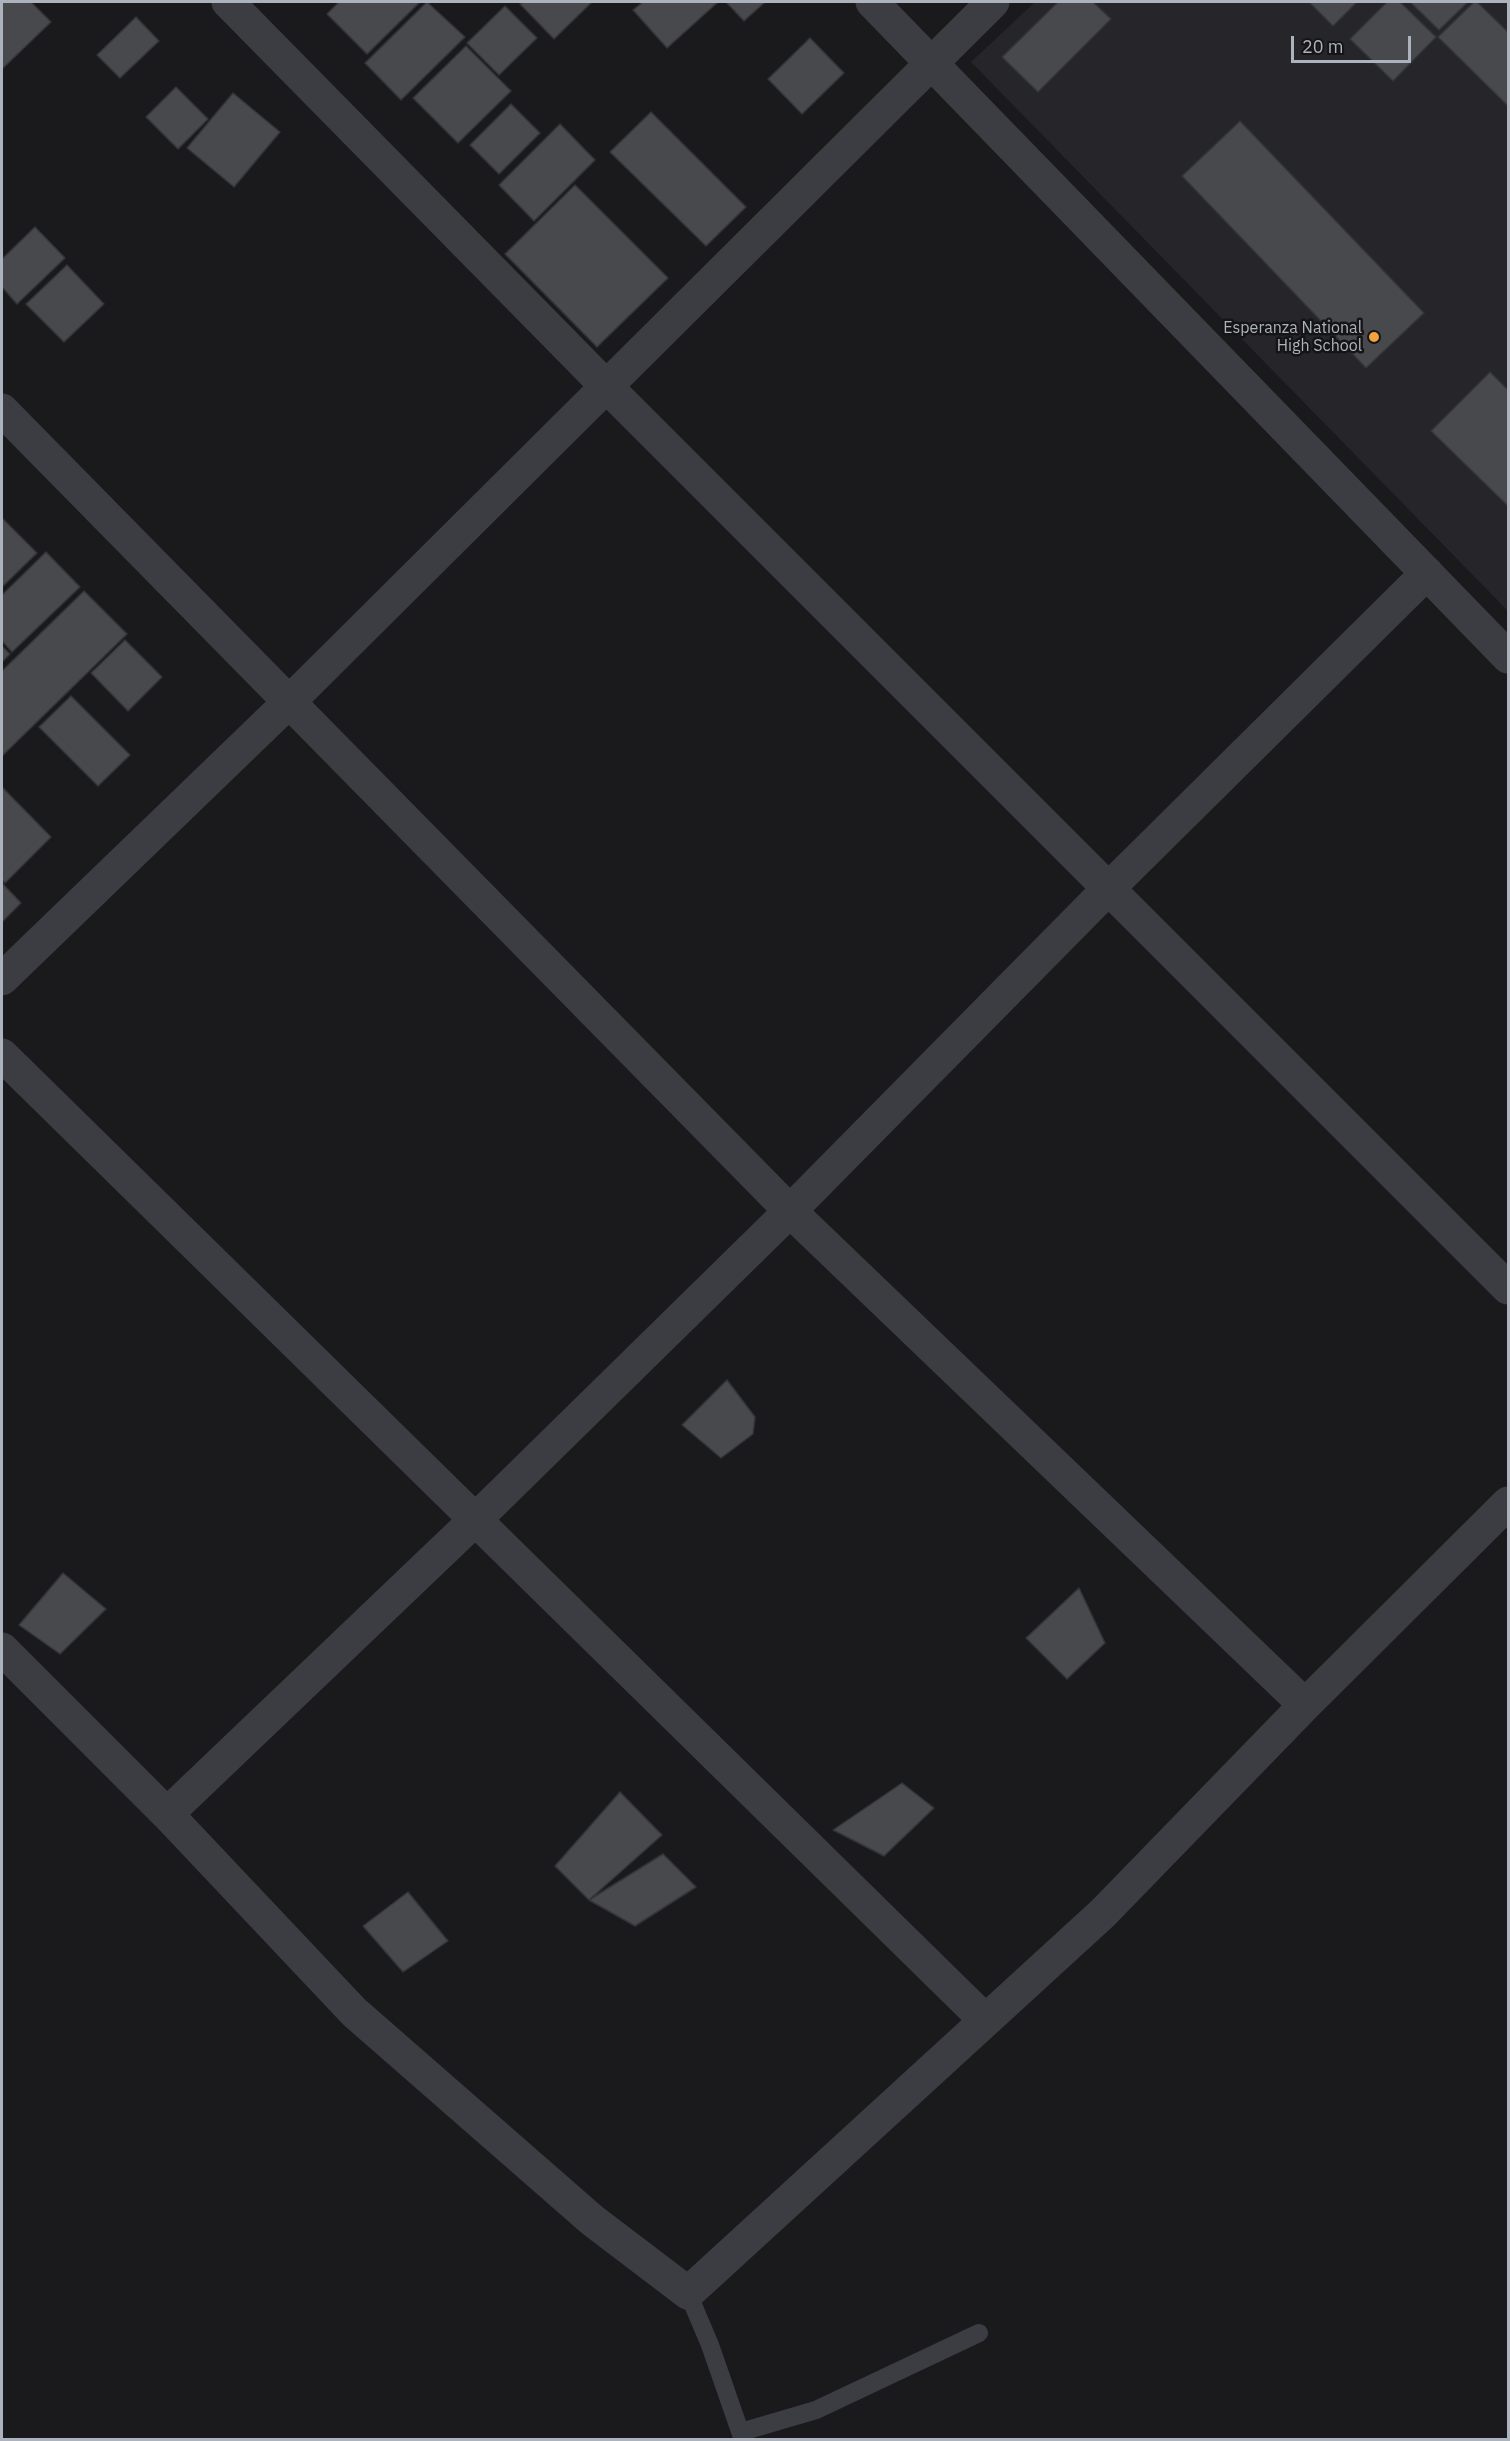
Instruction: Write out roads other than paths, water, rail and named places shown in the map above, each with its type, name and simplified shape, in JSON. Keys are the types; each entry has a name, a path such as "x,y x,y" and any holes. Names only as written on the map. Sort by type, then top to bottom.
{"street":[{"path":"228,2 606,386 1509,1288"},
{"path":"872,2 1509,657"},
{"path":"2,979 289,702 993,2"},
{"path":"2,410 790,1211 1305,1705"},
{"path":"167,1814 476,1520 790,1211 1108,888 1427,573"},
{"path":"2,1055 985,2020"},
{"path":"2,1649 167,1814 354,2012 591,2220 688,2293 1102,1913 1305,1705 1509,1503"}],"lane":[{"path":"688,2293 710,2345 742,2436 816,2410 979,2333"}],"place":[{"name":"Esperanza National High School","path":"1374,337"}]}
